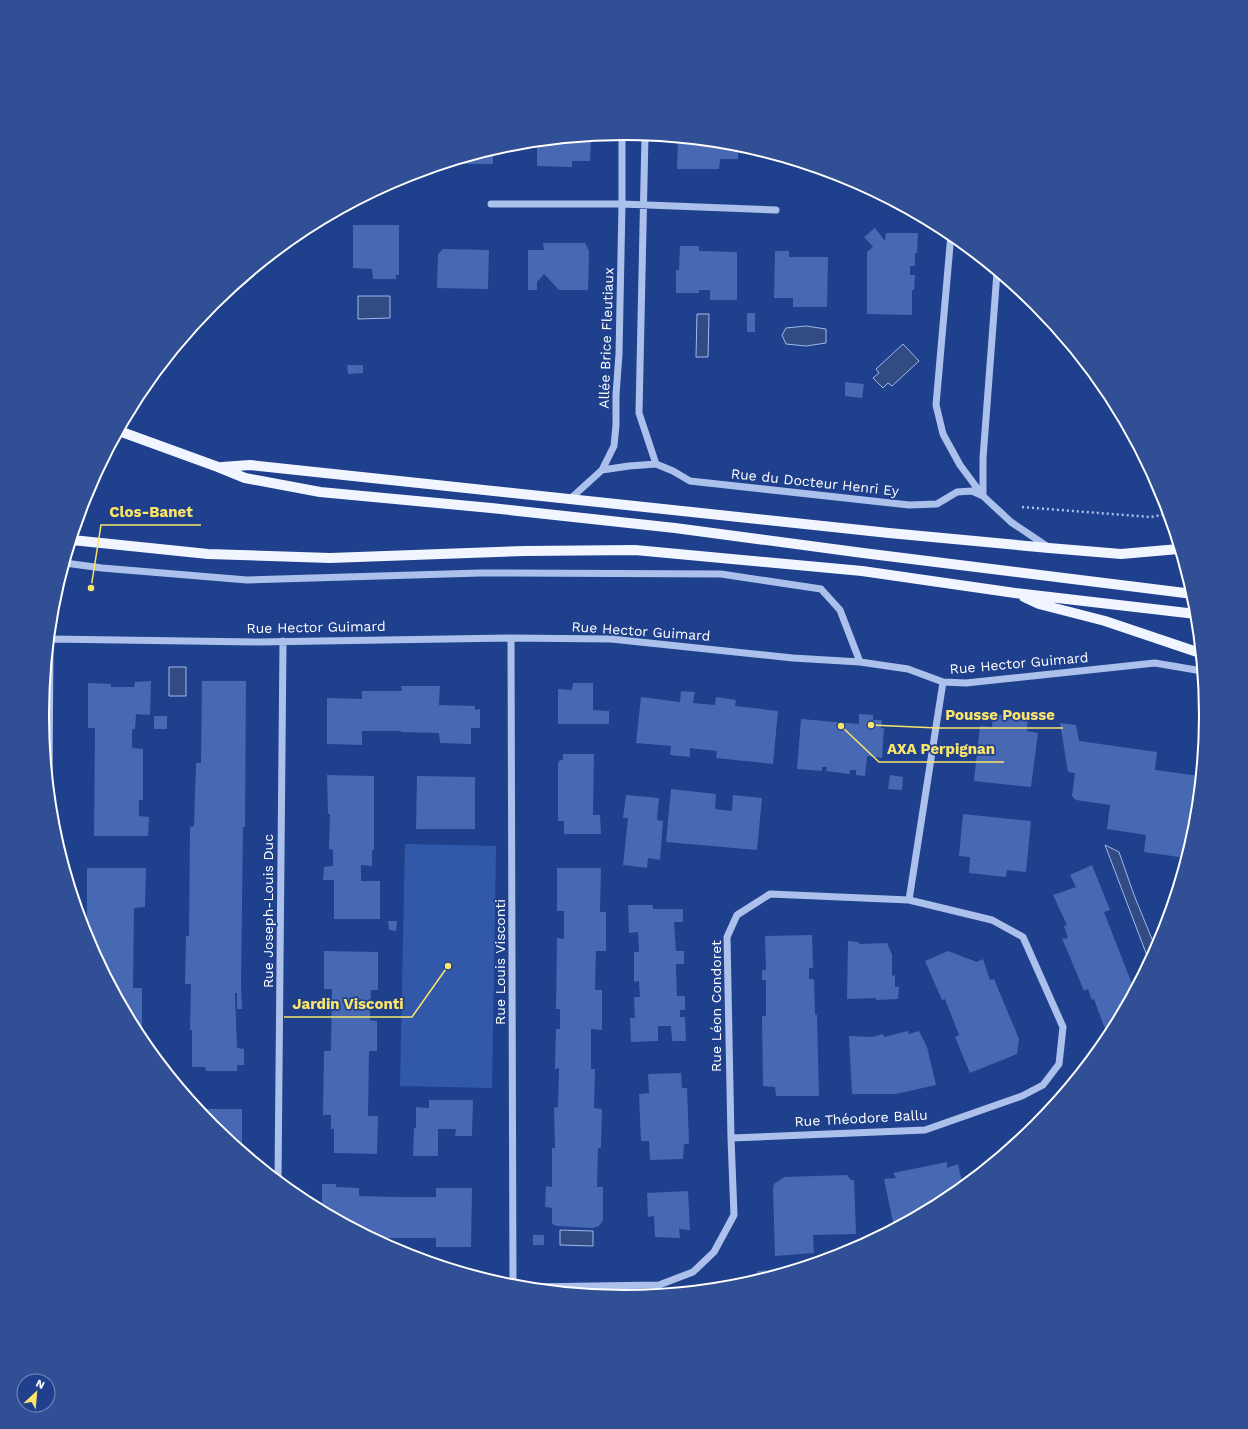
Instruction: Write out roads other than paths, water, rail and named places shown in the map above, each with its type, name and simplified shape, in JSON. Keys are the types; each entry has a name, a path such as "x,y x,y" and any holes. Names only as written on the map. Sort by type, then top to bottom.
{"main road":[{"path":"123,432 245,478 320,492 668,527 1186,593"},
{"path":"218,467 250,465 889,533 1049,548 1121,554 1174,549"},
{"path":"77,540 208,554 330,558 525,551 635,550 862,571 1015,593 1190,613"},
{"path":"1015,593 1039,604 1105,621 1195,651"}],"street":[{"name":"Allée Brice Fleutiaux","path":"602,470 614,446 616,425 616,395 619,354 622,140"},
{"path":"645,141 639,413 656,464"},
{"path":"492,204 622,204 776,210"},
{"path":"950,241 936,405 943,434 960,465 984,496 1011,522 1049,548"},
{"path":"984,496 984,458 997,277"},
{"name":"Rue du Docteur Henri Ey","path":"602,470 656,464 673,471 690,481 909,505 937,504 957,492 972,491 984,496"},
{"path":"570,499 602,470"},
{"path":"70,564 102,568 247,580 480,573 721,574 821,589 840,610 860,662"},
{"name":"Rue Hector Guimard","path":"54,639 283,641 511,638 611,639 793,658 860,662 908,669 943,682 966,683 1155,663 1197,670"},
{"name":"Rue Louis Visconti","path":"511,638 513,1278"},
{"name":"Rue Joseph-Louis Duc","path":"278,1174 283,641"},
{"path":"909,900 943,682"},
{"path":"49,728 50,690"},
{"name":"Rue Léon Condoret","path":"731,1138 728,937 737,915 770,894 909,900"},
{"name":"Rue Théodore Ballu","path":"731,1138 925,1130 1022,1096 1043,1085 1059,1064 1062,1027 1023,937 992,920 909,900"},
{"path":"566,1286 659,1285 693,1272 714,1252 734,1215 731,1138"}],"place":[{"name":"Clos-Banet","path":"91,588"},
{"name":"Pousse Pousse","path":"871,725"},
{"name":"AXA Perpignan","path":"841,726"},
{"name":"Jardin Visconti","path":"448,966"}]}
